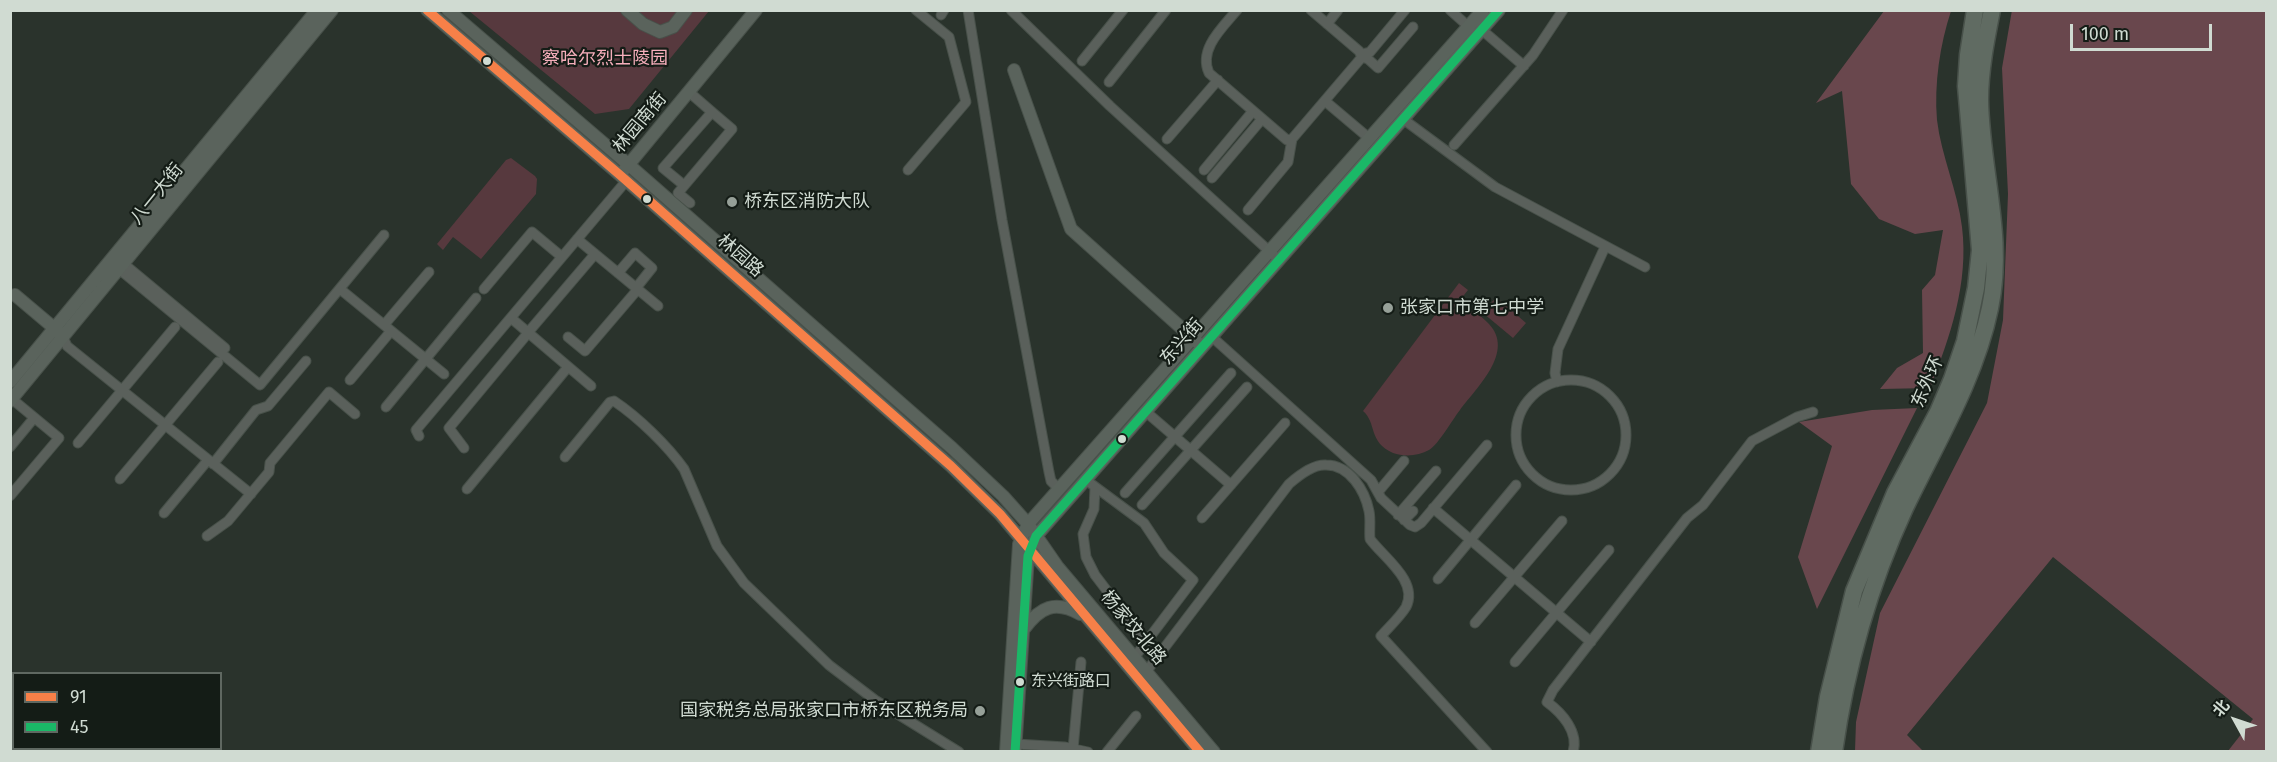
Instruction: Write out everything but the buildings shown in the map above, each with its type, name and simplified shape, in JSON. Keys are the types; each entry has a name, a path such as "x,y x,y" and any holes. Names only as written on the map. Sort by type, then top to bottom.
{"highway":[{"name":"东外环","path":"1819,752 1828,697 1854,591 1895,493 1938,412 1965,342 1976,288 1980,250 1966,86 1968,55 1976,10"},
{"name":"东外环","path":"1834,752 1840,706 1856,639 1880,569 1904,511 1966,385 1982,342 1991,306 1995,271 1995,241 1980,100 1992,10"}],"main road":[{"name":"八一大街","path":"11,400 59,333 317,10"},
{"name":"八一大街","path":"10,382 121,266 332,10"},
{"name":"林园路","path":"427,10 929,446 1000,514 1021,538"},
{"name":"林园路","path":"448,10 952,448 1028,524"},
{"path":"627,10 644,24 660,32 673,27 686,10"},
{"name":"林园南街","path":"623,178 629,165 756,10"},
{"name":"东兴街","path":"1012,749 1017,568 1021,538 1028,524 1197,342 1211,336 1279,260 1375,143 1403,119 1491,12"},
{"name":"东兴街","path":"1012,749 1030,549 1036,536 1090,483 1197,342 1270,251 1375,143 1476,30"},
{"path":"1014,70 1071,229 1197,342"},
{"path":"15,295 59,333"},
{"path":"1000,514 1011,539 1017,568"},
{"name":"杨家坟北路","path":"1028,524 1057,566 1214,752"},
{"name":"杨家坟北路","path":"1021,538 1200,752"},
{"path":"1023,630 1034,616 1053,607 1063,607 1086,618"}],"street":[{"path":"908,170 966,102 950,36 916,10"},
{"path":"969,10 1002,220 1049,472 1051,481 1059,489"},
{"path":"1011,10 1110,106 1279,260"},
{"path":"1082,61 1123,10"},
{"path":"1108,82 1166,10"},
{"path":"1237,10 1210,42 1206,67 1283,139 1292,140"},
{"path":"1311,10 1378,68 1413,27"},
{"path":"1327,24 1338,10"},
{"path":"1248,210 1288,162 1292,140 1362,56 1370,52 1405,10"},
{"path":"1450,10 1524,66"},
{"path":"1454,145 1524,66 1563,10"},
{"path":"1167,139 1218,80"},
{"path":"689,92 732,129 678,193 690,203"},
{"path":"1325,101 1375,143"},
{"path":"1204,170 1252,111"},
{"path":"680,182 663,168 712,112"},
{"path":"1212,178 1262,119"},
{"path":"1403,119 1495,187 1645,267"},
{"path":"420,436 416,430 577,239 623,178"},
{"path":"484,289 532,232 562,257"},
{"path":"121,266 260,385 384,235"},
{"path":"577,239 658,306"},
{"path":"1557,382 1555,373 1558,349 1605,247"},
{"path":"568,337 585,351 652,268 635,253 618,273"},
{"path":"464,447 449,428 595,254"},
{"path":"121,266 225,348"},
{"path":"350,380 429,272"},
{"path":"340,288 444,374"},
{"path":"386,407 476,298"},
{"path":"511,318 530,331 591,386"},
{"path":"78,443 175,327"},
{"path":"59,333 67,346 251,494"},
{"path":"1211,336 1371,480 1381,498 1415,527 1421,523 1487,445"},
{"path":"164,513 256,410 268,406 306,361"},
{"path":"120,478 218,362"},
{"path":"466,489 568,367"},
{"path":"1125,493 1231,374"},
{"path":"1580,380 1597,386 1611,397 1622,412 1626,438 1619,464 1607,477 1592,486 1573,490 1555,488 1538,480 1525,466 1517,450 1516,431 1520,413 1530,397 1545,386 1557,382 1580,380"},
{"path":"1142,504 1247,387"},
{"path":"207,536 228,521 251,494 269,472 270,464 329,392 355,414"},
{"path":"10,496 59,438 11,400"},
{"path":"565,457 610,402 614,401 626,409 677,459 684,469 717,546 744,583 829,665 875,700 958,752"},
{"path":"1145,411 1231,485"},
{"path":"1574,752 1574,734 1556,708 1547,702 1553,690 1687,519 1703,505 1752,441 1797,417 1812,412"},
{"path":"10,447 34,418"},
{"path":"1202,518 1286,423"},
{"path":"1378,492 1404,461"},
{"path":"1146,672 1289,484 1299,475 1325,464 1337,467 1356,481 1370,512 1370,539 1407,586 1409,597 1405,608 1381,636 1487,752"},
{"path":"1401,517 1436,471"},
{"path":"1090,483 1094,509 1083,534 1086,557 1095,575 1146,642"},
{"path":"1090,483 1144,523 1164,554 1193,580 1134,658"},
{"path":"1438,579 1516,485"},
{"path":"1433,508 1591,642"},
{"path":"1401,517 1413,511"},
{"path":"1475,623 1562,521"},
{"path":"1515,662 1609,550"},
{"path":"1073,749 1081,662"},
{"path":"1107,752 1136,716"},
{"path":"1012,749 1073,749 1088,752"}],"green space":[{"name":"察哈尔烈士陵园","path":"469,11 709,11 629,109 595,114"},
{"path":"511,158 535,176 537,179 536,194 481,259 453,237 443,250 437,244 506,160"},
{"path":"1459,283 1468,290 1453,309 1473,312 1489,324 1496,335 1498,346 1496,357 1484,380 1433,447 1416,455 1393,453 1385,449 1376,438 1370,421 1363,411"},
{"path":"1496,297 1526,323 1513,338 1483,313"}],"shaded area":[{"path":"2012,10 2266,11 2266,751 2228,751 2253,719 2053,557 1907,735 1923,751 1855,751 1856,722 1880,613 1987,403 2003,320 2008,194 2002,68"},
{"path":"1884,11 1951,11 1939,64 1936,106 1939,133 1960,214 1963,269 1951,329 1930,388 1880,389 1897,368 1923,353 1922,290 1935,275 1943,230 1915,234 1879,219 1851,184 1842,91 1816,103"},
{"path":"1917,408 1817,609 1798,557 1832,446 1799,422 1872,410"}],"transit line":[{"name":"91","path":"427,10 620,175 951,466 1000,514 1200,752"},
{"name":"45","path":"1015,752 1028,556 1036,536 1499,10"}],"place":[{"name":"桥东区消防大队","path":"732,202"},
{"name":"张家口市第七中学","path":"1388,308"},
{"name":"东兴街路口","path":"1020,682"},
{"name":"国家税务总局张家口市桥东区税务局","path":"980,711"}]}
